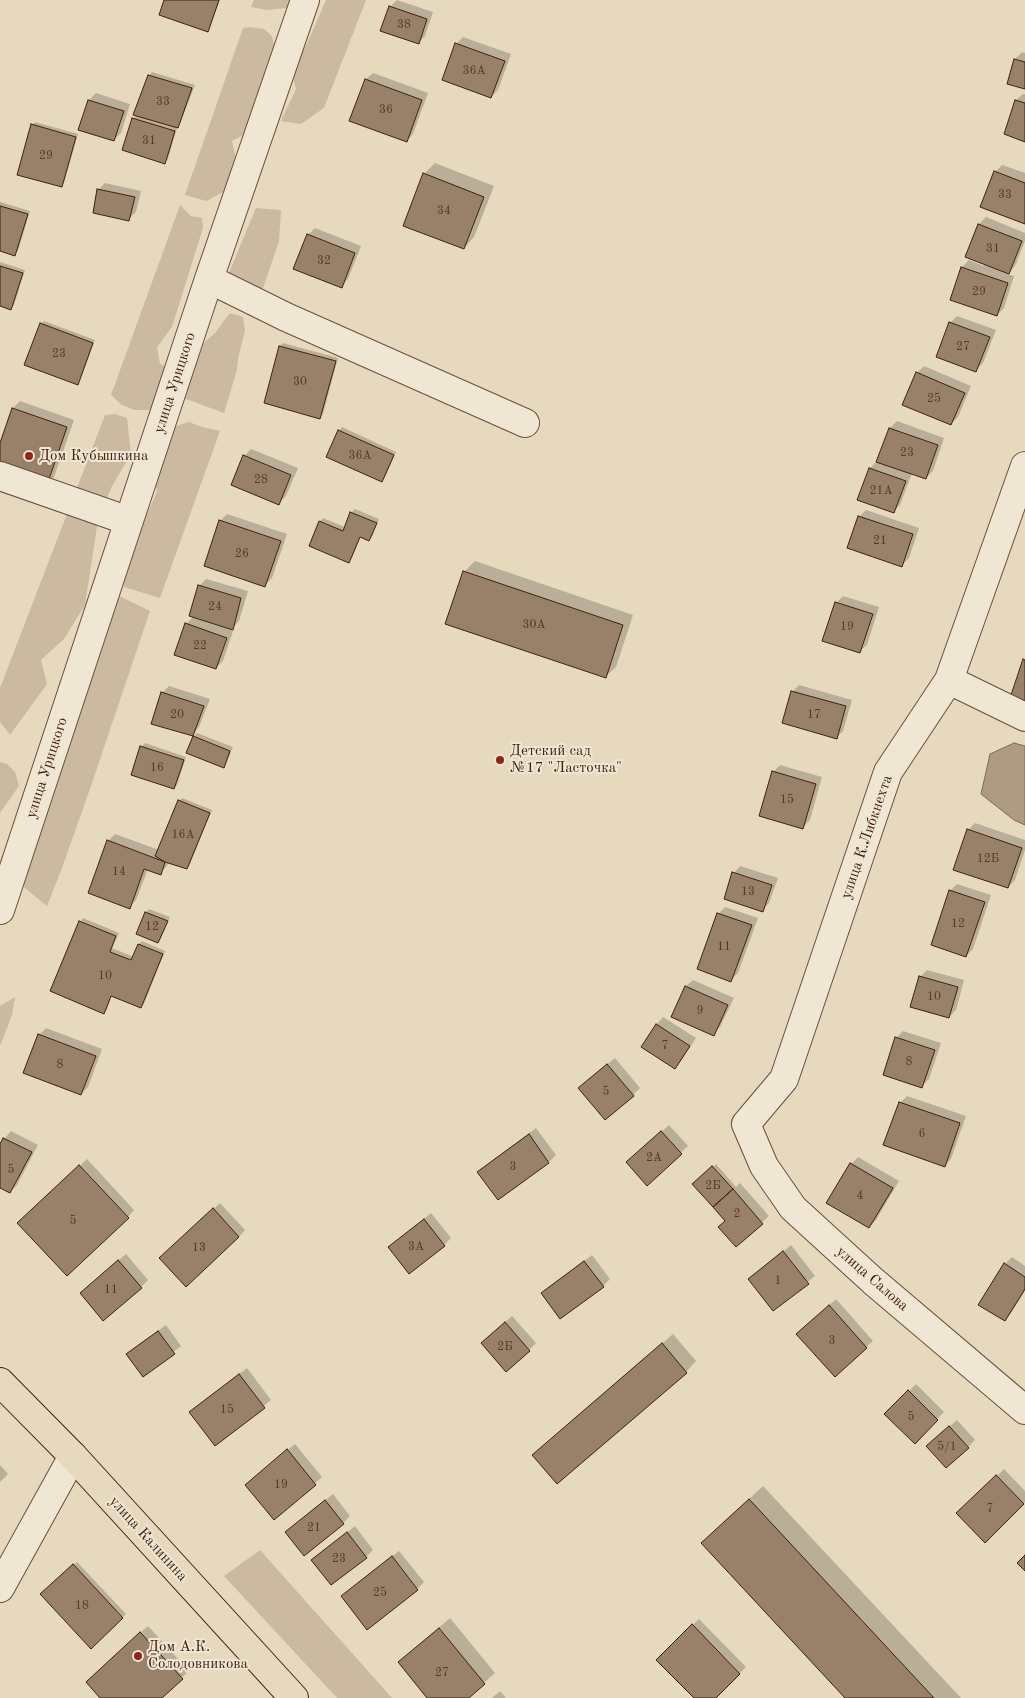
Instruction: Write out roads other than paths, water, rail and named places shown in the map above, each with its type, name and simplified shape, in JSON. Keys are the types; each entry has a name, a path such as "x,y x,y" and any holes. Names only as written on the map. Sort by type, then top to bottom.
{"main road":[{"name":"улица Калинина","path":"0,1382 73,1456 294,1698"}],"street":[{"name":"улица Урицкого","path":"0,910 209,279 305,0"},
{"path":"209,279 295,321 525,423"},
{"name":"улица К.Либкнехта","path":"746,1124 784,1079 888,772 949,680 1025,466"},
{"path":"0,476 129,522"},
{"path":"949,680 1025,718"},
{"name":"улица Салова","path":"746,1124 764,1166 793,1208 873,1281 1025,1410"},
{"path":"0,1588 73,1456"}],"place":[{"name":"Дом Кубышкина","path":"29,456"},
{"name":"Детский сад №17 \"Ласточка\"","path":"500,760"},
{"name":"Дом А.К. Солодовникова","path":"138,1656"}]}
